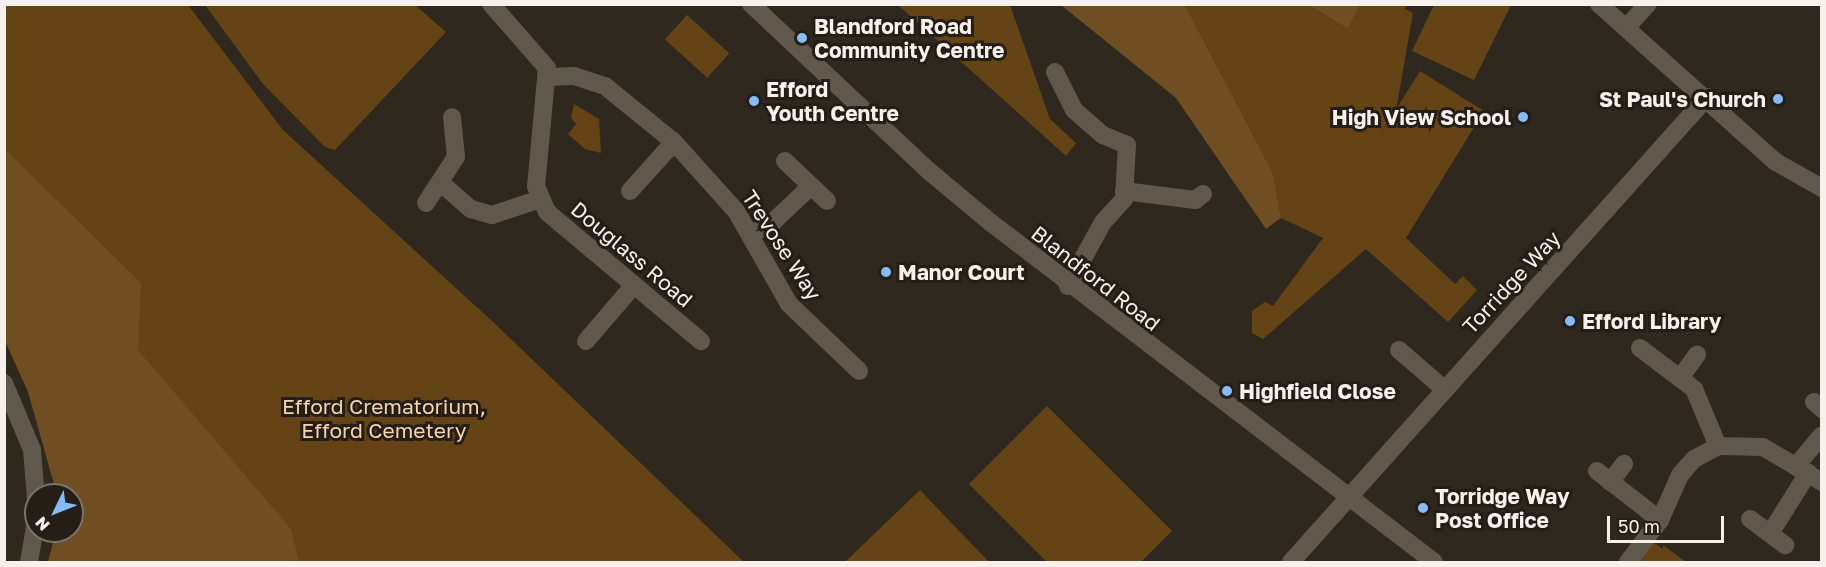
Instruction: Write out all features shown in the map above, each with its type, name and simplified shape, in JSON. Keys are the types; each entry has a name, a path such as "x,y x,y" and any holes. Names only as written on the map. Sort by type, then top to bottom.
{"street":[{"path":"491,4 541,57 548,77"},
{"name":"Blandford Road","path":"751,4 930,172 1068,286 1434,562"},
{"path":"1599,4 1776,162 1821,188"},
{"path":"1627,27 1648,4"},
{"path":"1056,72 1074,110 1103,135 1127,145 1124,191 1068,286"},
{"name":"Trevose Way","path":"548,77 574,76 605,87 674,142 721,191 750,235 789,304 859,371"},
{"name":"Douglass Road","path":"548,77 536,186 540,199 566,230 701,341"},
{"name":"Torridge Way","path":"1291,562 1350,499 1444,389 1707,98"},
{"path":"426,203 442,184 456,157 452,117"},
{"path":"630,191 674,142"},
{"path":"784,161 827,201"},
{"path":"442,184 471,209 492,215 540,199"},
{"path":"750,235 774,221 811,186"},
{"path":"1124,191 1195,200 1203,194"},
{"path":"586,341 634,285"},
{"path":"1640,348 1694,389 1718,446"},
{"path":"1399,350 1444,389"},
{"path":"1680,378 1697,355"},
{"path":"4,383 32,450 35,483"},
{"path":"1771,532 1809,474 1821,435"},
{"path":"1628,562 1660,520 1680,475 1694,459 1718,446 1763,447 1809,474"},
{"path":"1624,464 1604,476 1660,520"},
{"path":"1750,519 1771,532 1785,545"},
{"path":"29,562 32,543"}],"green space":[{"name":"Efford Crematorium, Efford Cemetery","path":"6,5 188,5 283,130 492,321 744,562 290,562 120,349 5,155"},
{"path":"205,5 415,5 446,32 335,150 325,147 263,84"},
{"path":"898,5 1010,5 1050,119 1076,143 1066,156"},
{"path":"1185,5 1309,5 1348,29 1360,5 1407,5 1405,9 1413,13 1397,105 1380,135 1420,71 1484,111 1406,238 1455,284 1463,276 1477,290 1448,322 1366,249 1263,339 1252,333 1252,311 1265,302 1273,306 1323,238 1281,218 1273,173"},
{"path":"1434,5 1511,5 1474,80 1412,51"},
{"path":"687,15 729,53 707,78 665,40"},
{"path":"574,104 599,119 601,153 585,149 568,134 576,124 571,118"},
{"path":"1047,406 1172,531 1141,562 1047,562 969,484"},
{"path":"920,490 989,562 845,562"},
{"path":"1653,542 1663,549 1663,545 1686,562 1639,562"}],"shaded area":[{"path":"1360,4 1348,29 1309,5"},
{"path":"1061,5 1185,5 1273,173 1281,218 1266,229 1176,98"},
{"path":"5,149 141,283 138,350 291,529 299,562 48,562 53,543 84,543 84,483 54,483 28,392 5,341"}],"place":[{"name":"Blandford Road Community Centre","path":"802,38"},
{"name":"St Paul's Church","path":"1778,99"},
{"name":"Efford Youth Centre","path":"754,101"},
{"name":"High View School","path":"1523,117"},
{"name":"Manor Court","path":"886,272"},
{"name":"Efford Library","path":"1570,321"},
{"name":"Highfield Close","path":"1227,391"},
{"name":"Torridge Way Post Office","path":"1423,508"}]}
